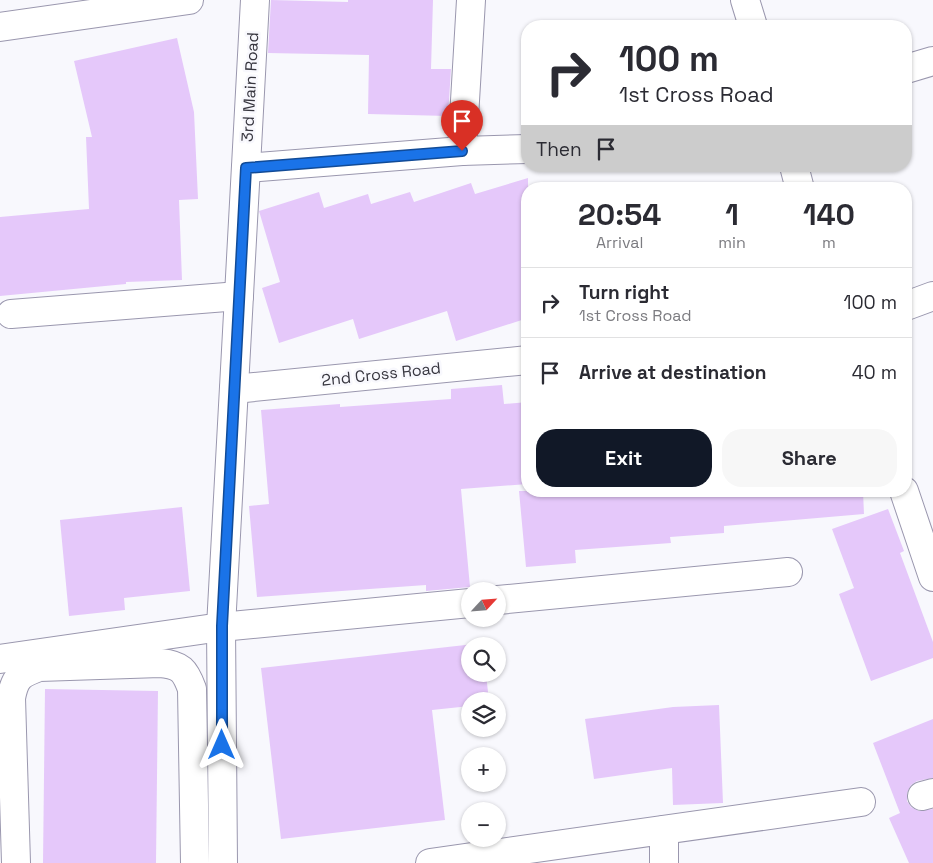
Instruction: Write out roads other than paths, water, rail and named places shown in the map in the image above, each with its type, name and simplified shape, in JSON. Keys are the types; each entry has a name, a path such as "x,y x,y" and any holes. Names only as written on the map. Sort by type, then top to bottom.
{"street":[{"path":"0,27 189,0"},
{"name":"3rd Main Road","path":"223,863 222,626 254,0"},
{"path":"462,151 471,0"},
{"path":"745,0 751,20"},
{"path":"912,68 933,61"},
{"path":"246,168 462,151 521,148"},
{"path":"12,314 239,296"},
{"path":"912,304 933,296"},
{"name":"2nd Cross Road","path":"234,389 521,361"},
{"path":"907,497 927,534 933,577"},
{"path":"506,599 788,572"},
{"path":"0,659 222,626 461,604"},
{"path":"16,863 11,698 14,686 23,673 39,667 160,664 172,665 187,674 192,689 196,863"},
{"path":"439,863 861,802"},
{"path":"664,830 664,863"}]}
